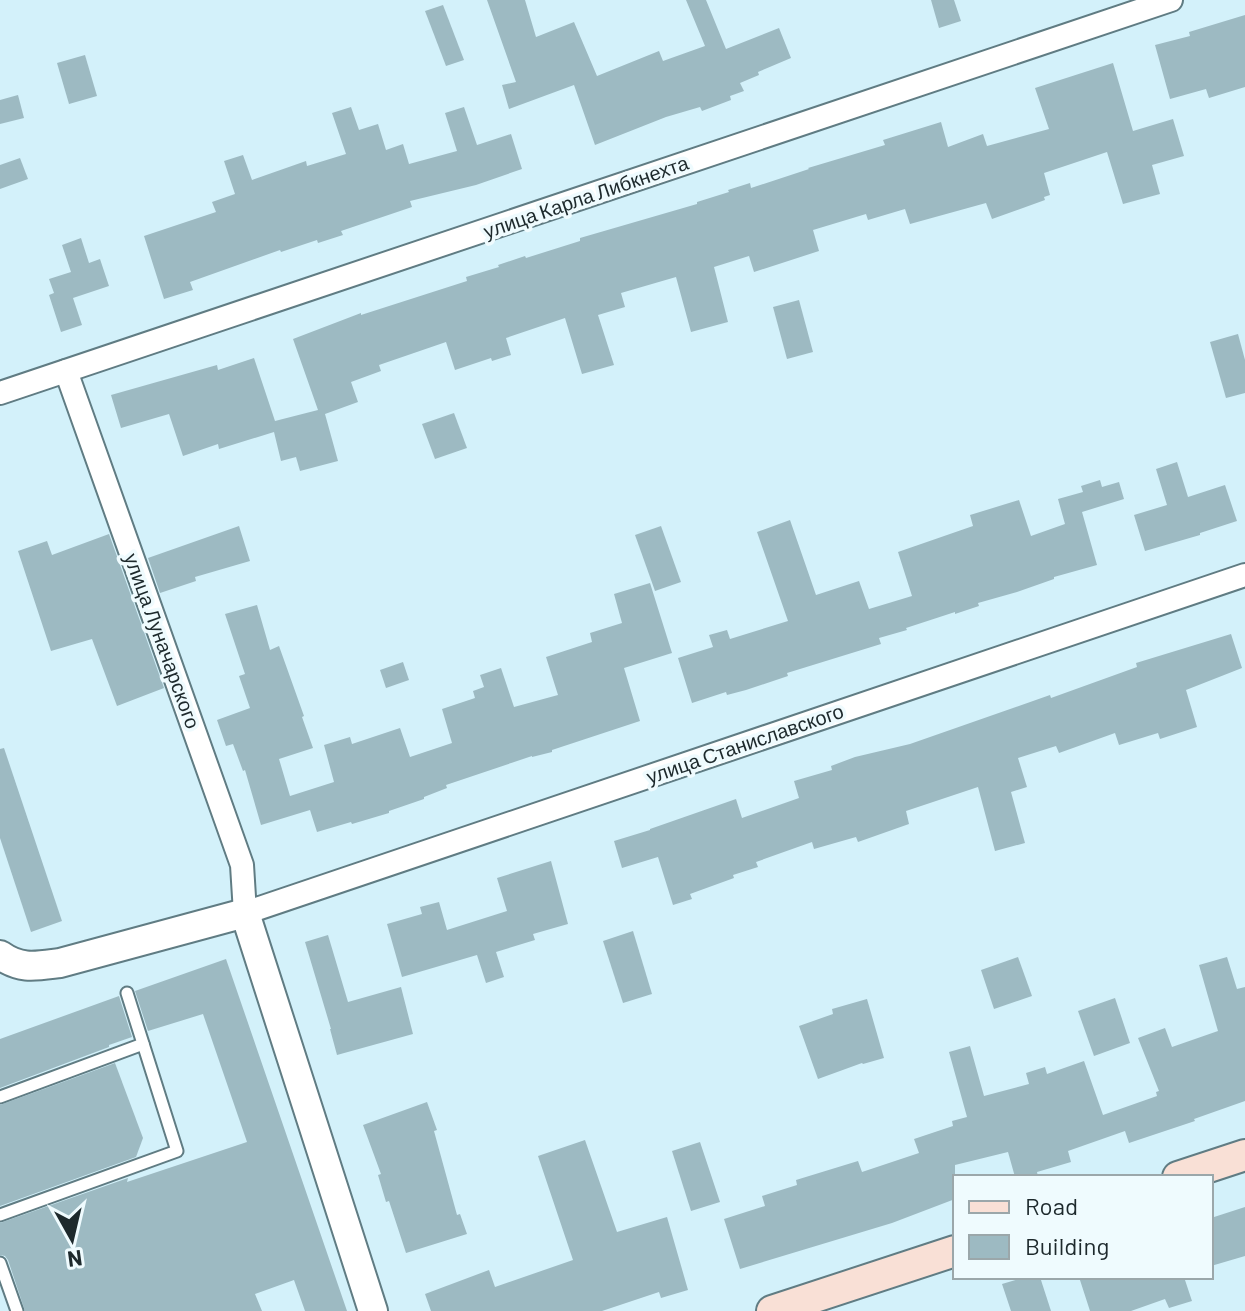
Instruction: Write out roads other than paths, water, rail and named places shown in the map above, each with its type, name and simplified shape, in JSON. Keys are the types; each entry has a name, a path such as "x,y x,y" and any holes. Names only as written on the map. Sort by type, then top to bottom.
{"main road":[{"path":"1184,1175 1245,1155"},
{"path":"772,1311 953,1252"}],"street":[{"name":"улица Карла Либкнехта","path":"0,393 1171,0"},
{"name":"улица Луначарского","path":"66,371 242,865 245,913 373,1311"},
{"name":"улица Станиславского","path":"245,913 1245,575"},
{"path":"0,955 11,963 33,967 60,963 245,913"}],"lane":[{"path":"0,1215 177,1151 127,993"},
{"path":"0,1097 143,1044"},
{"path":"0,1263 17,1311"}]}
